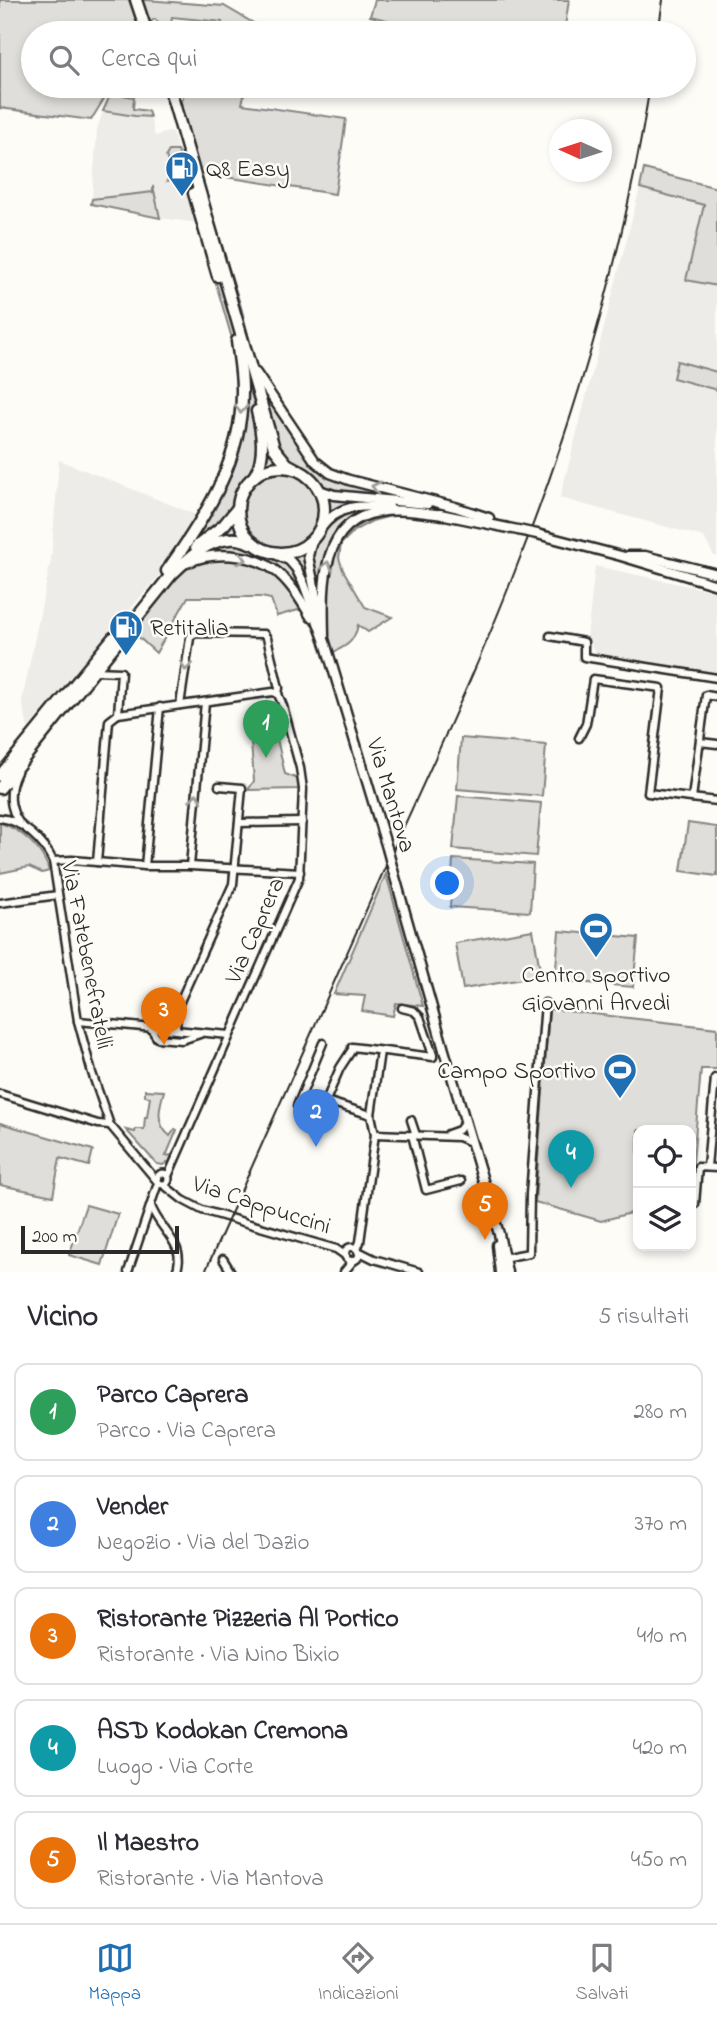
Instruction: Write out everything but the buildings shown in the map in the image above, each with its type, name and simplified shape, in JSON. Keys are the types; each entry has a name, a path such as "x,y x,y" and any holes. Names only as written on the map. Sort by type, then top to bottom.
{"main road":[{"path":"136,0 143,21"},
{"path":"143,0 149,21"},
{"path":"166,98 274,448 287,464 310,478 319,490 324,509 320,529"},
{"path":"172,98 241,342 260,425 262,457 255,475 241,493 237,509 240,527 250,542"},
{"path":"241,342 258,379 321,468 339,477 456,507 518,530"},
{"path":"0,788 172,570 204,518 222,481 237,435 242,402 241,342"},
{"path":"255,475 281,467 298,470"},
{"path":"319,490 334,495 424,504 489,518"},
{"path":"322,635 308,556 312,541 329,517 336,512 353,508 388,507 444,515 537,534 717,585"},
{"path":"0,776 187,553 224,525 237,509"},
{"path":"322,635 327,560 333,545 349,524 376,512 386,511 444,515"},
{"path":"172,570 215,542 237,538 250,542 262,550 289,560 296,568 322,635"},
{"path":"275,554 295,552 312,541"},
{"path":"172,570 200,558 217,555 245,558 266,565 289,585 322,635"},
{"path":"621,556 645,556 717,574"},
{"name":"Via Mantova","path":"322,635 387,848 507,1272"},
{"name":"Via Mantova","path":"500,1272 502,1258"}],"street":[{"name":"Via Caprera","path":"128,1272 154,1197 173,1161 300,872 303,789 300,768 264,634 192,635 180,705"},
{"path":"550,636 584,642 584,657 717,678"},
{"path":"94,671 121,672 118,715"},
{"path":"579,738 586,724 593,679 661,688 648,793 717,801"},
{"path":"97,862 109,721 118,715 160,707 268,692 278,694"},
{"path":"692,798 706,695 717,696"},
{"path":"190,866 205,702"},
{"path":"145,866 160,707"},
{"path":"700,741 717,744"},
{"name":"Via Fatebenefratelli","path":"23,828 10,805 10,797 12,784 28,754"},
{"path":"176,1029 177,1008 231,890 242,788 219,786"},
{"name":"Via Fatebenefratelli","path":"0,818 9,819 23,828 45,846 54,862 78,1021 110,1125 145,1168 162,1180"},
{"path":"239,823 302,822"},
{"path":"54,862 72,860 145,866 300,872"},
{"path":"0,904 58,895"},
{"path":"502,1258 529,1253 530,1194 545,1003"},
{"path":"323,1043 298,1109 318,1119 351,1049 433,1057 420,1017 414,1011 402,1008"},
{"path":"78,1021 229,1035"},
{"path":"150,1027 157,1038 182,1040 203,1032"},
{"path":"351,1258 346,1251 354,1249 360,1242 362,1228 375,1134 371,1115 380,1051"},
{"path":"707,1167 717,1079"},
{"path":"0,1094 98,1124 110,1125"},
{"path":"326,1101 371,1115"},
{"path":"411,1120 426,1190 461,1181"},
{"path":"443,1136 459,1130 465,1122"},
{"path":"375,1134 461,1137 471,1142"},
{"path":"696,1192 698,1167 717,1168"},
{"name":"Via Cappuccini","path":"162,1180 176,1196 202,1210 336,1249 351,1258 374,1259"},
{"path":"151,1205 160,1224 177,1248 180,1257 176,1272"},
{"path":"144,1226 150,1221 160,1224"},
{"name":"Via Cappuccini","path":"336,1249 354,1249 374,1259 419,1272"},
{"path":"344,1272 351,1258 359,1255 354,1249"},
{"path":"223,1259 231,1272"},
{"path":"389,1272 391,1264"}],"shaded area":[{"path":"0,0 146,0 224,6 250,21 172,17 171,21 21,21 21,98 105,98 91,120 0,108"},
{"path":"375,0 569,0 566,21 391,21 370,16"},
{"path":"109,98 134,98 133,109 148,111 150,117 135,116 103,111"},
{"path":"183,98 243,98 242,104 346,119 335,194 199,173 241,307 256,366 310,448 322,463 354,478 449,507 447,512 391,516 372,521 355,530 341,544 339,558 343,570 365,607 392,617 368,632 358,625 350,641 325,656 315,630 302,609 277,616 271,599 261,597 188,597 156,653 133,632 214,505 242,417 233,342 185,177 167,181 171,173 166,156 169,151 178,151 185,176 199,172 188,141"},
{"path":"103,111 150,117 155,136 172,131 199,223 160,218 154,192 92,199 97,129"},
{"path":"644,169 717,188 717,286 686,280 704,205 640,188"},
{"path":"153,186 160,218 91,204 92,199 153,192"},
{"path":"640,188 704,205 686,280 717,286 717,556 714,556 704,537 560,498"},
{"path":"677,361 717,372 717,390 673,378"},
{"path":"59,460 199,516 157,578 28,728 22,701 51,560"},
{"path":"595,566 717,592 717,673 596,654 587,638"},
{"path":"461,738 546,745 542,796 457,789"},
{"path":"277,739 285,774 298,779 299,789 248,790 254,781 251,742"},
{"path":"458,796 541,803 536,856 453,849"},
{"path":"0,823 31,841 42,855 49,871 42,873 29,867 0,873"},
{"path":"688,823 717,827 717,876 681,871"},
{"path":"453,859 533,864 530,912 450,907"},
{"path":"386,874 423,1006 396,1003 393,1016 362,1011 365,996 334,994"},
{"path":"533,930 541,976 463,989 455,943"},
{"name":"Centro sportivo Giovanni Arvedi","path":"559,931 638,938 633,987 555,980"},
{"name":"Campo Sportivo","path":"549,1009 717,1028 717,1069 701,1069 696,1128 696,1125 633,1125 633,1212 601,1221 535,1202"},
{"path":"145,1090 164,1091 160,1121 170,1136 177,1130 166,1156 172,1155 169,1163 163,1165 157,1164 126,1130 135,1132 136,1129 144,1129 150,1097 145,1096"},
{"path":"0,1123 93,1150 89,1166 60,1158 53,1196 0,1185"},
{"path":"86,1205 118,1214 102,1265 69,1255"}],"railway":[{"path":"660,21 663,0"},
{"path":"205,1272 468,684 538,512 596,332 627,210 648,98"}],"place":[{"name":"Q8 Easy","path":"182,198"},
{"name":"Retitalia","path":"126,657"},
{"name":"Parco Caprera","path":"266,758"},
{"name":"Centro sportivo Giovanni Arvedi","path":"596,959"},
{"name":"Ristorante Pizzeria Al Portico","path":"164,1045"},
{"name":"Campo Sportivo","path":"620,1100"},
{"name":"Vender","path":"316,1147"},
{"name":"ASD Kodokan Cremona","path":"571,1188"},
{"name":"Il Maestro","path":"485,1240"}]}
